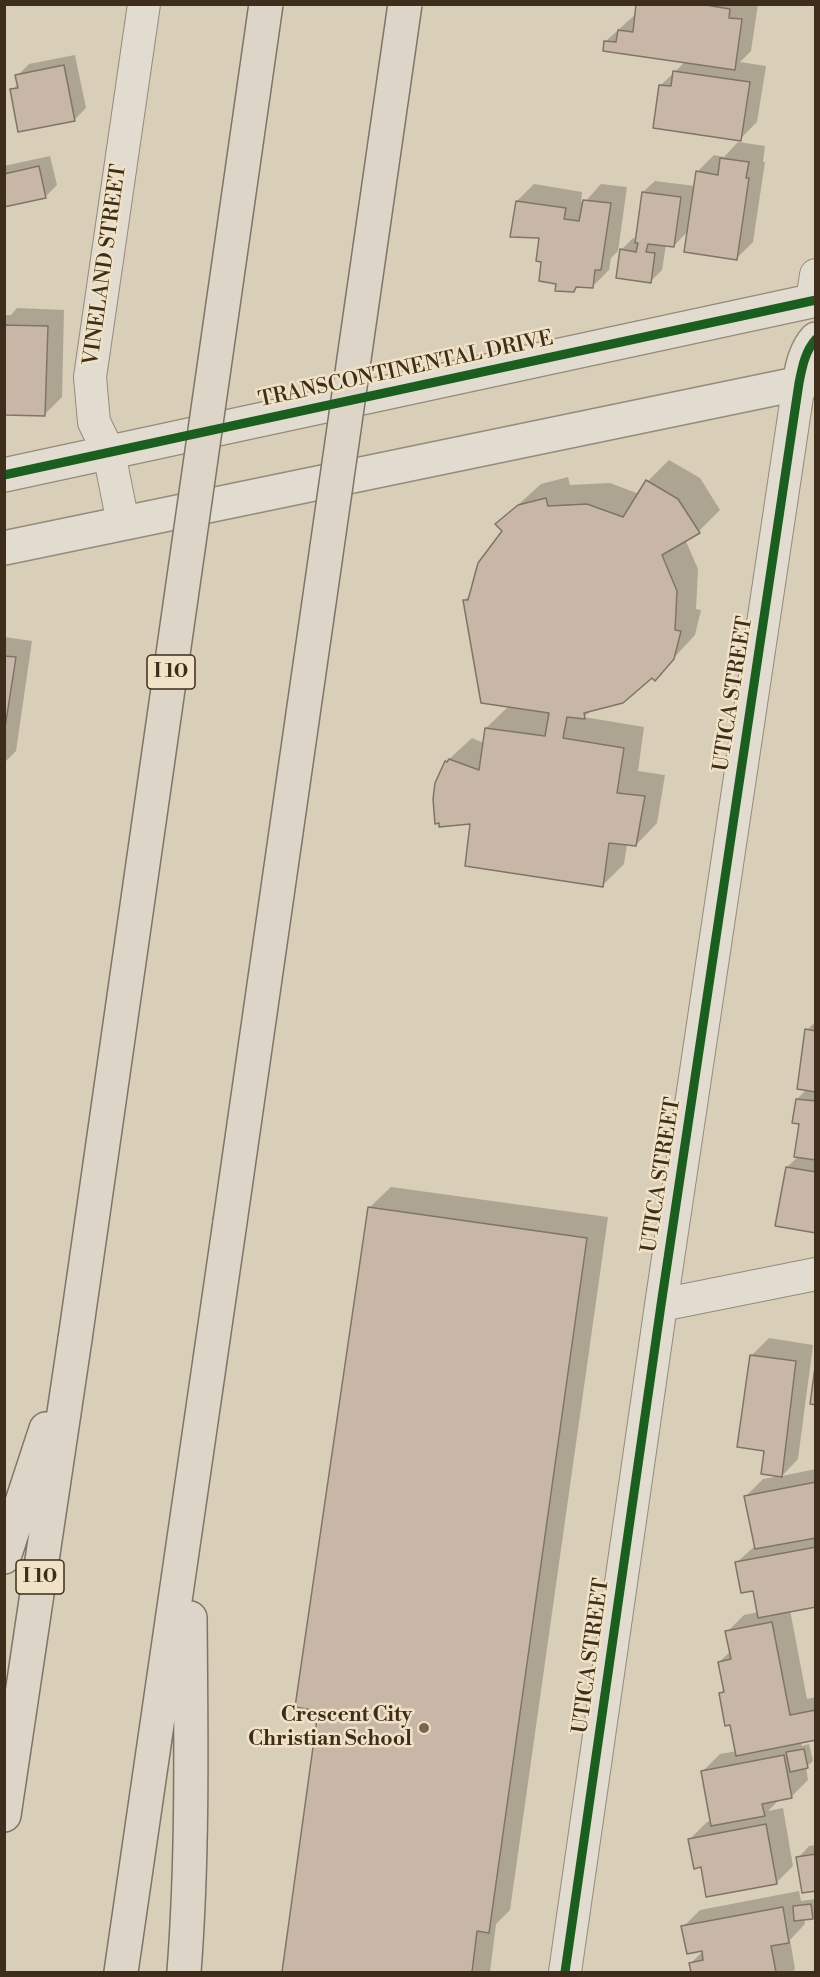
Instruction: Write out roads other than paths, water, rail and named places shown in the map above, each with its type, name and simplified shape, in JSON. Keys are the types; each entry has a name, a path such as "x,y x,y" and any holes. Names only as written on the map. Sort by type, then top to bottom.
{"highway":[{"name":"I 10","path":"4,1815 75,1339 266,4"},
{"path":"121,1972 405,4"},
{"path":"4,1557 75,1339"},
{"path":"184,1972 191,1825 189,1512"}],"street":[{"name":"VINELAND STREET","path":"123,523 110,453 94,422 90,377 144,4"},
{"name":"TRANSCONTINENTAL DRIVE","path":"4,476 814,292"},
{"path":"4,548 808,382 803,365 811,344 816,339"},
{"name":"UTICA STREET","path":"565,1972 661,1305 808,382"},
{"path":"661,1305 816,1274"}],"place":[{"name":"Crescent City Christian School","path":"424,1728"}]}
